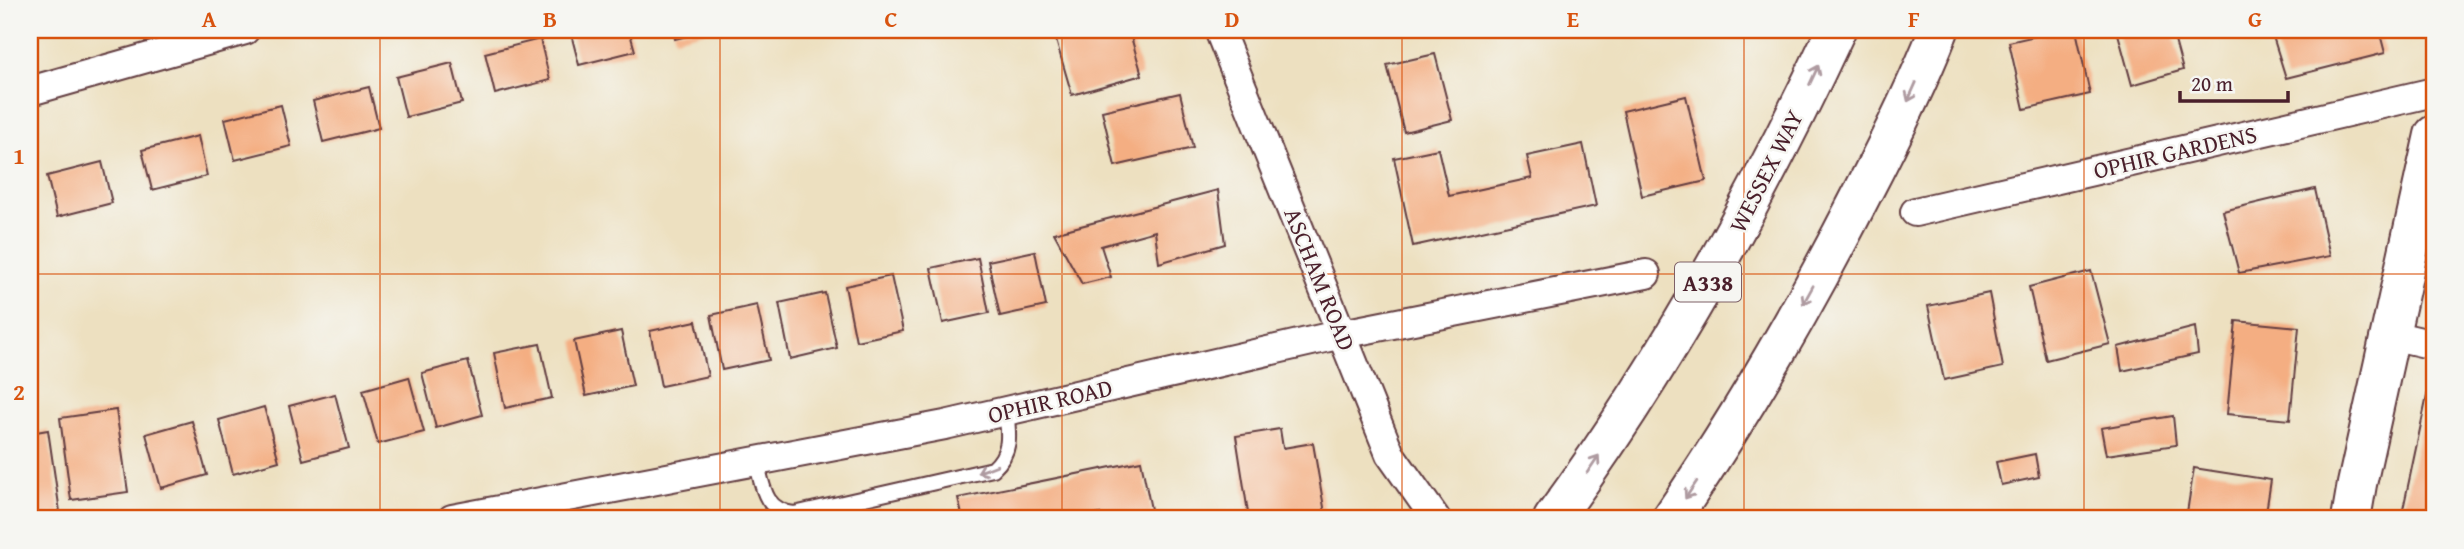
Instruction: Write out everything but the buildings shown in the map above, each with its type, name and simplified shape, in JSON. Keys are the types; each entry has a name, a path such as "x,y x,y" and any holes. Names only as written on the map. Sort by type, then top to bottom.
{"main road":[{"name":"WESSEX WAY","path":"1553,519 1656,369 1715,270 1772,164 1836,30"},
{"path":"1671,519 1781,345 1841,237 1896,128 1939,30"},
{"path":"2351,519 2434,135"}],"street":[{"path":"30,91 245,30"},
{"name":"ASCHAM ROAD","path":"1219,30 1390,454 1436,519"},
{"name":"OPHIR GARDENS","path":"1915,212 2434,92"},
{"name":"OPHIR ROAD","path":"452,519 1006,411 1342,334 1646,274"},
{"path":"2390,335 2434,345"}],"lane":[{"path":"756,460 766,496 772,506 782,512 794,514 993,469 1000,463 1009,441 1006,411"}]}
